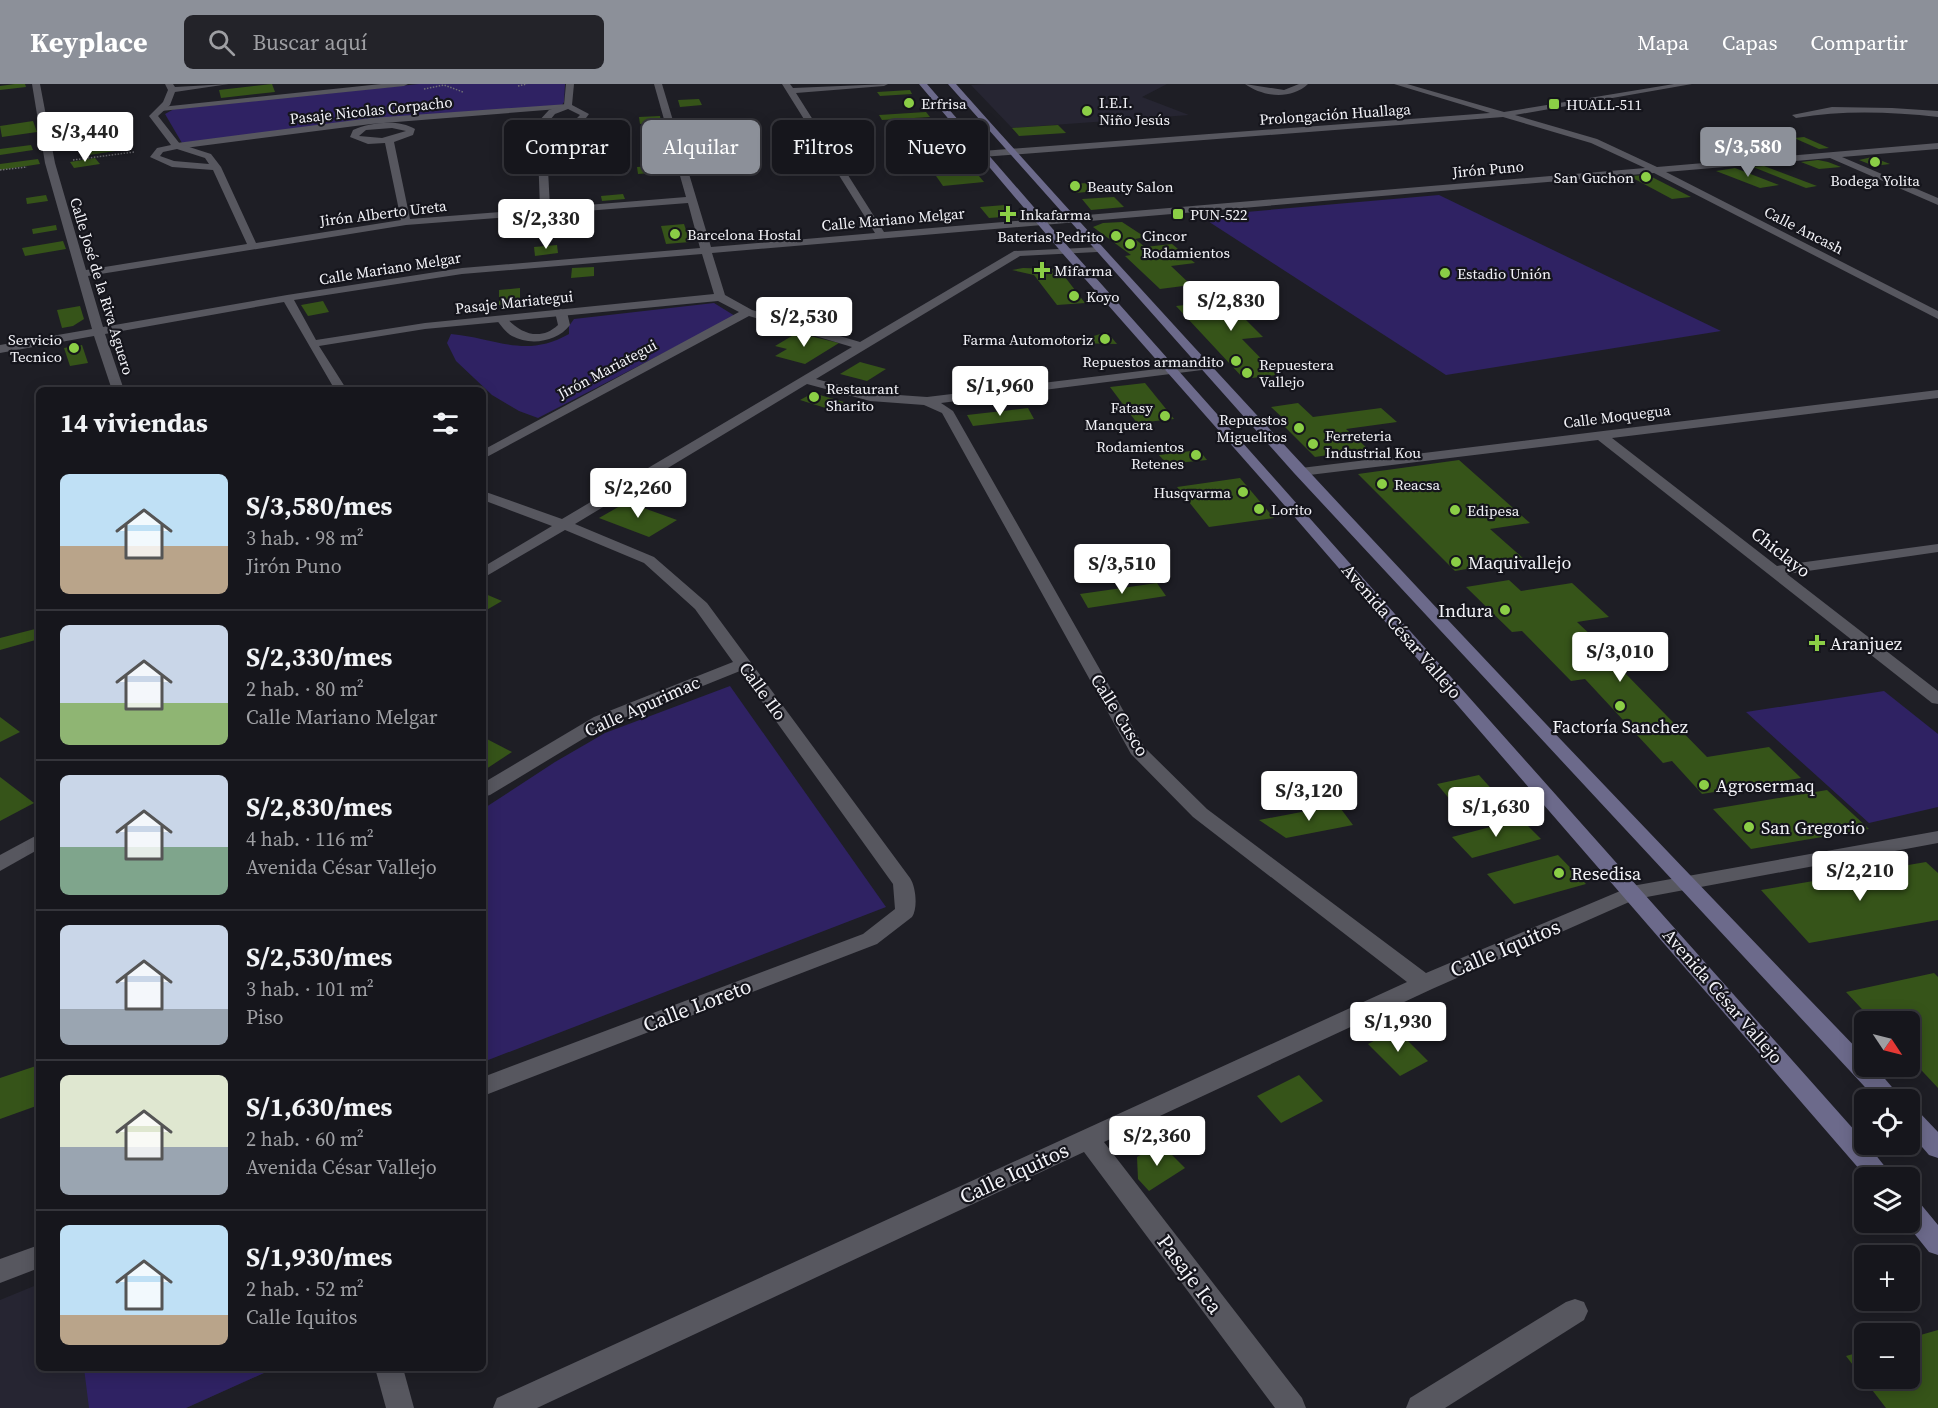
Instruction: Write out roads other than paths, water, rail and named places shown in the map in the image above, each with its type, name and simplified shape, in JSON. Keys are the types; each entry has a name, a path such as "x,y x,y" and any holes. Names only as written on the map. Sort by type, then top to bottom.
{"main road":[{"name":"Avenida César Vallejo","path":"923,84 953,120"},
{"name":"Avenida César Vallejo","path":"951,84 1202,366 1684,882 1882,1089"},
{"name":"Avenida César Vallejo","path":"988,161 1872,1167"},
{"path":"1301,516 1337,511"},
{"path":"1920,1129 1938,1148"},
{"path":"1920,1222 1938,1244"}],"street":[{"name":"Calle José de la Riva Aguero","path":"36,84 50,164 98,331 117,387"},
{"path":"177,146 153,116 167,103 170,87 225,84"},
{"path":"161,109 346,87 404,84"},
{"path":"568,106 570,84"},
{"path":"658,84 720,297 747,312 860,346"},
{"path":"788,87 884,84"},
{"path":"1249,84 1282,94 1294,92 1304,84"},
{"name":"Calle Ancash","path":"1398,84 1594,141 1656,170 1938,316"},
{"name":"Prolongación Huallaga","path":"988,154 1501,115 1688,84"},
{"path":"788,87 881,235"},
{"path":"544,120 545,117 568,106 585,116 572,120"},
{"name":"Pasaje Nicolas Corpacho","path":"177,146 371,121 568,106"},
{"path":"1796,115 1832,109 1892,110 1938,114"},
{"path":"378,126 405,126 411,129 410,133 389,140 361,140 354,137 356,132 378,126"},
{"path":"389,140 406,222"},
{"path":"216,167 172,164 155,157 160,150 177,146 208,156 216,167 253,247"},
{"name":"Jirón Puno","path":"1040,221 1938,146"},
{"path":"1831,155 1938,202"},
{"path":"544,174 545,212"},
{"name":"Jirón Alberto Ureta","path":"81,274 406,222 690,200"},
{"name":"Calle Mariano Melgar","path":"0,348 287,298 462,271 881,235 999,230 1040,221"},
{"path":"486,571 806,380 1014,248 1067,252 1097,249"},
{"name":"Pasaje Mariategui","path":"312,344 425,326 720,297"},
{"path":"287,298 339,387"},
{"path":"501,318 513,332 536,338 562,329 564,325 561,312"},
{"name":"Jirón Mariategui","path":"486,453 747,312"},
{"path":"806,380 870,397 927,401 1202,366"},
{"name":"Calle Moquegua","path":"1301,472 1938,394"},
{"name":"Calle Cusco","path":"927,401 947,411 1137,750 1200,813 1424,983"},
{"name":"Chiclayo","path":"1600,435 1938,699"},
{"name":"Calle Ilo","path":"486,496 649,560 701,606 903,883 905,912"},
{"path":"1774,571 1938,548"},
{"name":"Calle Apurimac","path":"486,789 600,721 743,664"},
{"name":"Calle Iquitos","path":"507,1408 1424,983 1632,893 1938,837"},
{"path":"0,864 36,842"},
{"name":"Calle Loreto","path":"486,1086 870,939 905,912"},
{"name":"Pasaje Ica","path":"1088,1139 1292,1408"},
{"path":"0,1271 36,1257"},
{"path":"1420,1408 1575,1311"},
{"path":"390,1371 400,1408"}],"place":[{"name":"Erfrisa","path":"909,103"},
{"name":"HUALL-511","path":"1554,104"},
{"name":"I.E.I. Niño Jesús","path":"1087,111"},
{"name":"Bodega Yolita","path":"1875,162"},
{"name":"San Guchon","path":"1646,177"},
{"name":"Beauty Salon","path":"1075,186"},
{"name":"Inkafarma","path":"1008,214"},
{"name":"PUN-522","path":"1178,214"},
{"name":"Barcelona Hostal","path":"675,234"},
{"name":"Baterias Pedrito","path":"1116,236"},
{"name":"Cincor Rodamientos","path":"1130,244"},
{"name":"Mifarma","path":"1042,270"},
{"name":"Estadio Unión","path":"1445,273"},
{"name":"Koyo","path":"1074,296"},
{"name":"Farma Automotoriz","path":"1105,339"},
{"name":"Servicio Tecnico","path":"74,348"},
{"name":"Repuestos armandito","path":"1236,361"},
{"name":"Repuestera Vallejo","path":"1247,373"},
{"name":"Restaurant Sharito","path":"814,397"},
{"name":"Fatasy Manquera","path":"1165,416"},
{"name":"Repuestos Miguelitos","path":"1299,428"},
{"name":"Ferreteria Industrial Kou","path":"1313,444"},
{"name":"Rodamientos Retenes","path":"1196,455"},
{"name":"Reacsa","path":"1382,484"},
{"name":"Husqvarma","path":"1243,492"},
{"name":"Lorito","path":"1259,509"},
{"name":"Edipesa","path":"1455,510"},
{"name":"Maquivallejo","path":"1456,562"},
{"name":"Indura","path":"1505,610"},
{"name":"Aranjuez","path":"1817,643"},
{"name":"Factoría Sanchez","path":"1620,706"},
{"name":"Agrosermaq","path":"1704,785"},
{"name":"San Gregorio","path":"1749,827"},
{"name":"Resedisa","path":"1559,873"}]}
